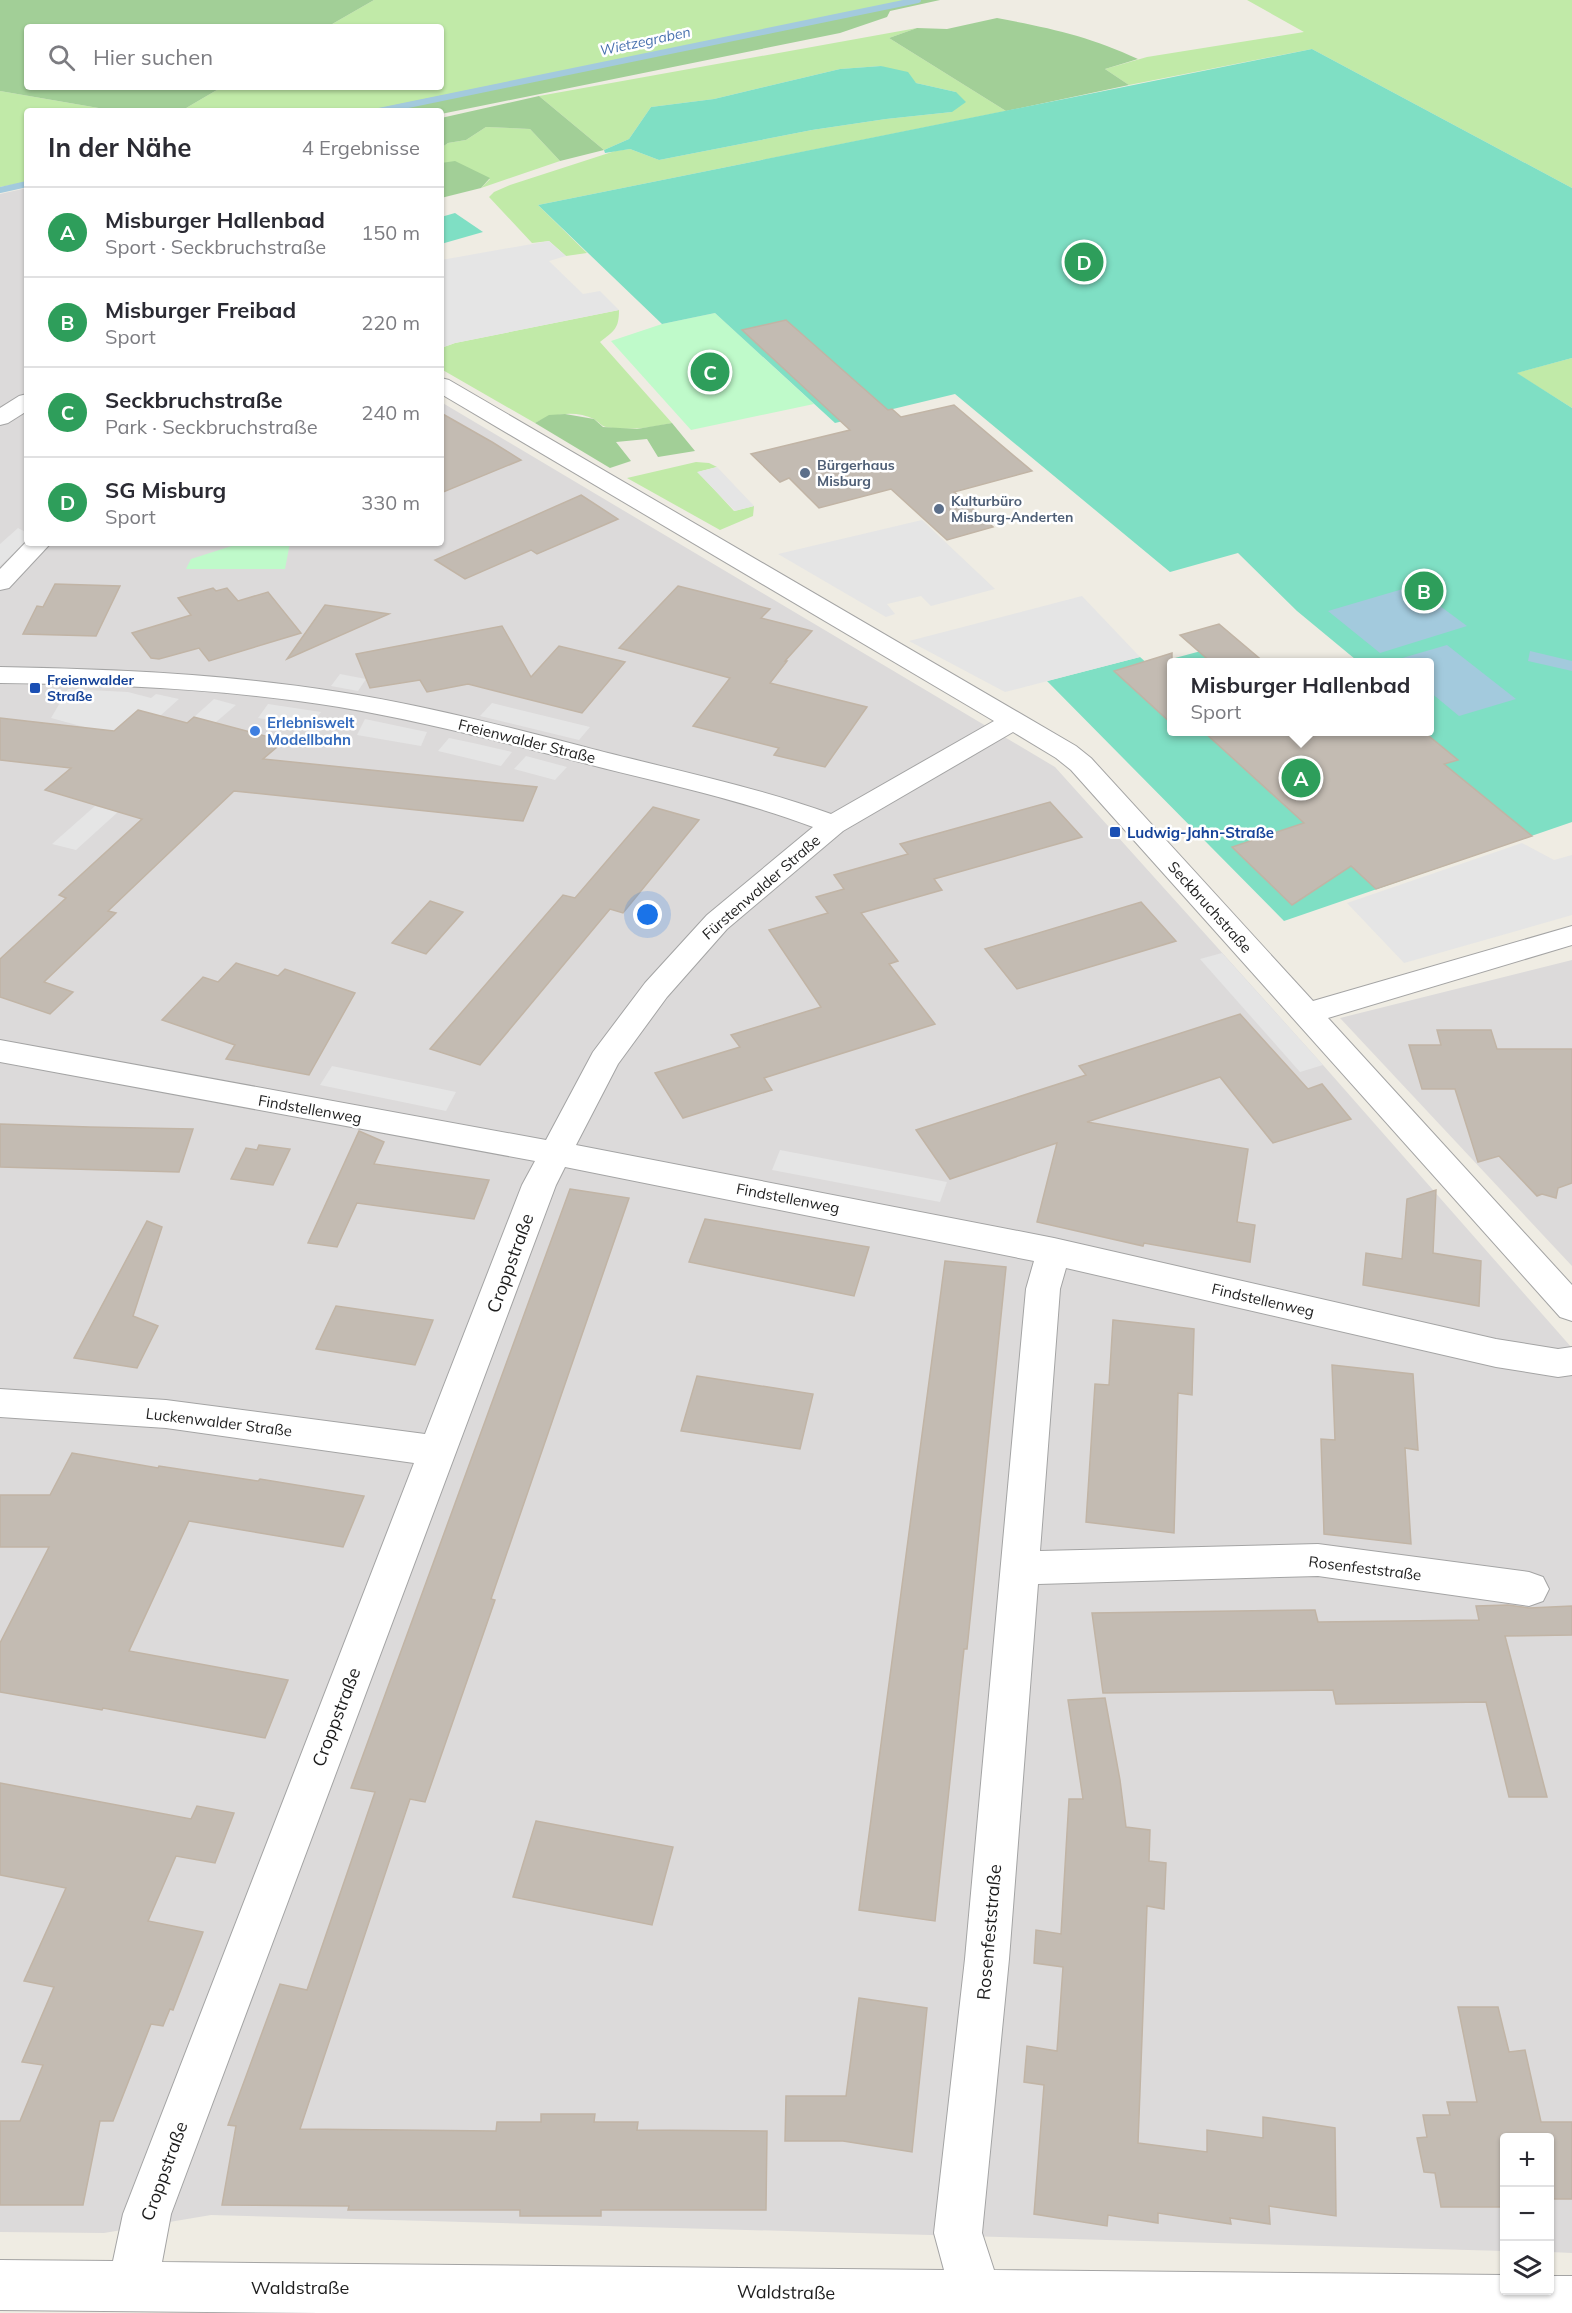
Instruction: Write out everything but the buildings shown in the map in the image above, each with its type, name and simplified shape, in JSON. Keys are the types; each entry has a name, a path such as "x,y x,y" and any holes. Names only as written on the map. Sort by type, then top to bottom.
{"street":[{"name":"Seckbruchstraße","path":"444,387 1066,752 1082,764 1572,1308"},
{"path":"0,418 24,403"},
{"path":"0,583 36,546"},
{"name":"Freienwalder Straße","path":"0,675 209,683 388,708 466,725 733,793 799,811 833,825"},
{"name":"Fürstenwalder Straße","path":"555,1152 604,1060 656,990 717,922 833,825 1014,722"},
{"path":"1305,1014 1572,934"},
{"name":"Findstellenweg","path":"0,1051 555,1152 1053,1251 1496,1353 1558,1363 1572,1361"},
{"name":"Croppstraße","path":"132,2286 147,2214 539,1185 555,1152"},
{"name":"Rosenfeststraße","path":"979,2303 958,2233 987,1959 1043,1289 1053,1251"},
{"name":"Luckenwalder Straße","path":"0,1403 166,1414 438,1451"},
{"name":"Rosenfeststraße","path":"1020,1568 1318,1560 1529,1589"},
{"name":"Waldstraße","path":"0,2286 132,2286 426,2301 979,2303 1572,2301"}],"shaded area":[{"path":"24,189 24,546 444,546 444,404 1055,767 1323,1065 1572,1348 1572,2253 1554,2252 1554,2133 1500,2133 1500,2251 211,2215 104,2233 0,2232 0,194"},
{"path":"549,241 566,256 549,261 583,294 600,291 619,310 444,347 444,259"},
{"path":"717,467 754,506 735,511 697,472"},
{"path":"922,520 995,589 931,606 921,596 887,604 895,614 886,617 778,554"},
{"path":"18,528 24,531 24,544 0,566 0,544"},
{"path":"1082,596 1140,657 1005,692 909,641"},
{"path":"340,674 366,679 358,691 331,686"},
{"path":"68,689 128,692 151,698 156,694 179,699 160,716 138,710 110,734 51,718"},
{"path":"214,699 236,705 215,723 194,717"},
{"path":"492,703 590,727 579,740 480,716"},
{"path":"268,704 321,712 311,726 258,718"},
{"path":"365,719 427,732 421,746 357,735"},
{"path":"449,738 512,752 501,766 438,751"},
{"path":"526,756 567,767 555,780 514,769"},
{"path":"95,806 118,812 76,850 52,844"},
{"path":"1522,843 1554,860 1572,855 1572,915 1404,963 1347,903"},
{"path":"1222,953 1323,1065 1300,1072 1200,959"},
{"path":"1572,960 1572,1266 1340,1018"},
{"path":"332,1066 456,1092 446,1111 320,1085"},
{"path":"780,1150 947,1182 940,1202 772,1170"}],"green space":[{"path":"0,0 374,0 332,24 24,24 24,90 217,90 186,108 99,108 0,91"},
{"path":"374,0 911,0 380,108 186,108 217,90 444,90 444,24 332,24"},
{"path":"911,0 940,0 890,11 887,17 840,33 444,113 444,108 380,108"},
{"path":"1247,0 1572,0 1572,188 1312,49 1129,85 1105,69 1147,57 1304,32"},
{"path":"997,18 1069,34 1103,44 1138,59 1105,69 1129,85 1006,111 889,38 917,28 947,29"},
{"path":"917,28 889,38 1006,111 538,205 587,253 566,256 549,241 532,243 489,197 494,192 510,185 615,151 630,149 659,160 812,130 952,112 956,92 916,83 881,66 840,69 714,99 651,107 629,139 604,150 539,96"},
{"path":"1312,49 1572,188 1572,358 1517,373 1572,408 1572,822 1284,921 1047,681 1140,657 1149,665 1167,660 1167,736 1434,736 1434,658 1354,658 1297,611 1238,553 1170,572 955,394 835,423 715,313 662,324 538,205"},
{"path":"881,66 908,72 916,83 956,92 966,102 952,112 812,130 659,160 630,149 605,153 604,150 629,139 651,107 714,99 840,69"},
{"path":"0,91 99,108 24,108 24,183 0,187"},
{"path":"539,96 604,150 560,161 530,129 486,127 466,140 444,146 444,117"},
{"path":"486,127 530,129 560,161 481,188 490,179 444,164 444,146 466,140"},
{"path":"455,161 490,178 481,188 444,197 444,163"},
{"path":"455,213 483,232 444,243 444,216"},
{"path":"619,310 615,329 600,342 672,423 622,429 604,426 587,416 572,414 556,415 535,423 444,371 444,347"},
{"path":"715,313 814,404 691,430 611,341 662,324"},
{"path":"1572,358 1572,408 1516,373"},
{"path":"565,414 594,419 603,427 637,429 672,423 695,451 658,457 647,439 616,442 631,461 610,468 535,423 549,415"},
{"path":"696,462 709,463 717,467 698,472 734,511 754,506 753,516 720,530 627,478"},
{"path":"232,546 289,546 285,569 186,569 191,559"},
{"path":"1201,651 1209,658 1175,658"}],"water":[{"path":"1413,586 1467,626 1380,653 1328,611"},
{"path":"1447,645 1516,699 1459,716 1434,695 1434,658 1402,658"},
{"path":"1530,651 1572,661 1572,671 1528,661"}],"waterway":[{"name":"Wietzegraben","path":"394,108 918,0"},
{"name":"Wietzegraben","path":"0,190 24,185"}],"place":[{"name":"SG Misburg","path":"1084,262"},
{"name":"Seckbruchstraße","path":"710,372"},
{"name":"Bürgerhaus Misburg","path":"805,473"},
{"name":"Kulturbüro Misburg-Anderten","path":"939,509"},
{"name":"Misburger Freibad","path":"1424,591"},
{"name":"Freienwalder Straße","path":"35,688"},
{"name":"Erlebniswelt Modellbahn","path":"255,731"},
{"name":"Misburger Hallenbad","path":"1301,778"},
{"name":"Ludwig-Jahn-Straße","path":"1115,832"}]}
